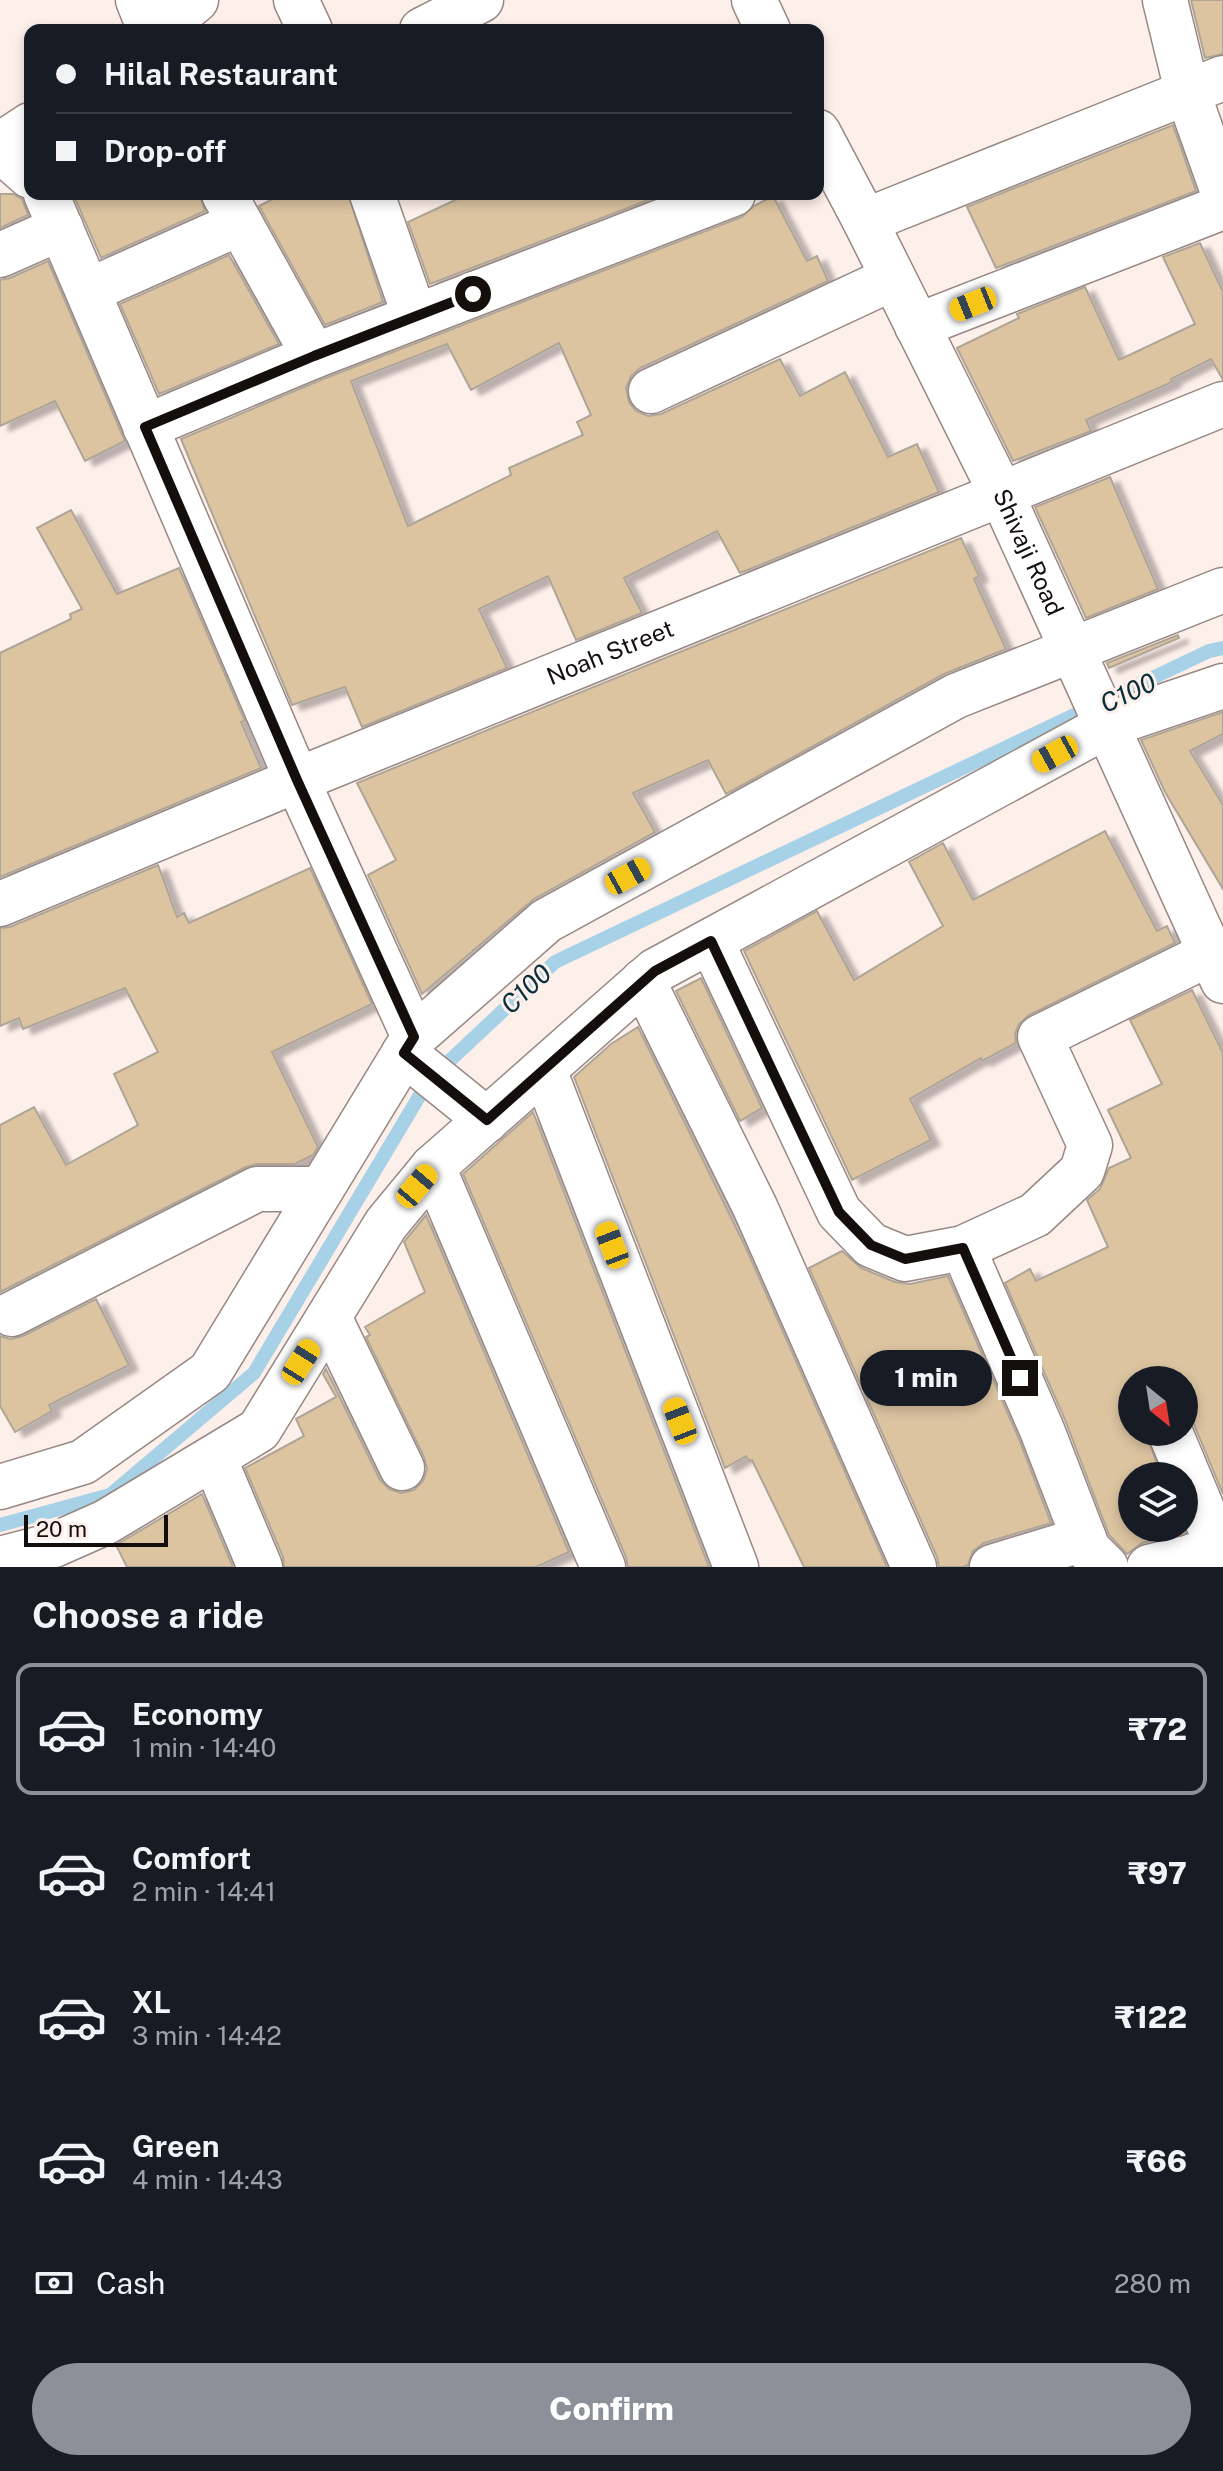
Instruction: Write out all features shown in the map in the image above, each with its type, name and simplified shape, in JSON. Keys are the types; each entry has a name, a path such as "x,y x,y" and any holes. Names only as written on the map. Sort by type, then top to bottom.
{"street":[{"path":"138,0 148,24"},
{"path":"167,24 196,0"},
{"path":"296,0 307,24"},
{"path":"434,24 481,0"},
{"path":"754,0 765,24"},
{"path":"1165,0 1205,85 1223,192"},
{"path":"865,221 1205,85"},
{"path":"24,129 0,147 24,170"},
{"name":"Shivaji Road","path":"824,153 865,221 1001,493 1217,967"},
{"path":"374,200 415,317"},
{"path":"145,427 314,356 717,200"},
{"path":"917,326 1223,207"},
{"path":"88,291 232,208 314,356"},
{"path":"0,255 53,211 411,1050 487,1120"},
{"path":"651,391 893,278"},
{"name":"Noah Street","path":"0,904 1223,404"},
{"path":"0,1487 83,1462 210,1372 321,1189 411,1050 546,921 956,696 1078,661 1223,590"},
{"path":"0,1559 54,1545 106,1522 259,1430 386,1224 433,1167 655,971 1106,720 1223,686"},
{"path":"711,941 839,1212 871,1245 905,1259 963,1248 1035,1215 1082,1171 1090,1145 1040,1037 1217,967"},
{"path":"643,981 755,1207 914,1567"},
{"path":"544,1070 736,1567"},
{"path":"433,1167 603,1567"},
{"path":"12,1314 257,1189 321,1189"},
{"path":"963,1248 1095,1553 992,1567"},
{"path":"329,1317 402,1468"},
{"path":"1150,1567 1218,1547 1176,1446"},
{"path":"214,1458 260,1567"}],"building":[{"path":"1191,0 1223,0 1223,54 1205,58"},
{"path":"1173,125 1196,191 996,268 967,207"},
{"path":"0,194 13,194 22,199 28,215 0,228"},
{"path":"76,200 201,200 205,211 101,258"},
{"path":"271,200 350,200 383,302 325,325 259,206"},
{"path":"455,200 648,200 430,284 408,222"},
{"path":"765,200 775,200 807,261 817,256 828,281 640,368 631,376 626,388 629,402 636,411 648,416 661,414 780,359 800,396 845,372 888,457 917,444 939,492 740,573 717,531 624,578 642,613 576,640 548,576 479,609 507,668 362,727 345,687 292,705 181,439 323,379 742,217","holes":["559,343 591,415 577,422 583,435 509,468 511,475 408,526 351,381 447,344 471,390"]},
{"path":"1200,243 1223,292 1223,380 1211,359 1171,379 1172,382 1086,420 1091,431 1013,461 957,348 1019,318 1017,314 1085,287 1119,360 1195,324 1163,257"},
{"path":"229,255 279,344 159,394 120,304"},
{"path":"48,261 125,441 85,461 55,401 0,426 0,280"},
{"path":"1110,477 1158,589 1086,618 1035,507"},
{"path":"71,510 117,594 179,568 245,721 241,722 261,768 0,877 0,653 71,619 70,614 82,609 37,528"},
{"path":"961,538 979,576 974,579 1006,649 944,674 726,794 708,760 633,793 655,832 534,899 422,994 368,875 396,860 357,783"},
{"path":"1178,635 1179,638 1109,668 1107,663"},
{"path":"1223,712 1223,734 1190,751 1223,805 1223,889 1165,792 1141,740"},
{"path":"1105,831 1157,931 1167,926 1175,943 1029,1015 1019,1024 1016,1043 982,1061 981,1058 910,1099 931,1140 852,1180 744,951 817,911 854,980 943,926 909,862 943,843 973,900"},
{"path":"158,865 177,917 184,913 189,923 310,868 372,1004 272,1052 318,1147 313,1155 295,1164 246,1167 0,1292 0,1125 34,1107 66,1165 138,1125 114,1074 158,1052 125,988 23,1029 19,1018 0,1026 0,928 10,927"},
{"path":"701,978 762,1108 740,1121 676,991"},
{"path":"1192,990 1223,1053 1223,1494 1198,1434 1198,1366 1118,1366 1118,1446 1151,1446 1156,1462 1118,1462 1118,1542 1146,1542 1127,1554 1109,1535 1065,1420 1005,1283 1030,1269 1036,1281 1108,1247 1087,1200 1100,1189 1109,1168 1131,1158 1108,1110 1162,1084 1130,1020"},
{"path":"638,1027 746,1248 887,1567 804,1567 752,1460 749,1461 746,1456 725,1468 574,1077 611,1044"},
{"path":"533,1112 709,1567 628,1567 463,1174"},
{"path":"426,1215 569,1552 536,1567 284,1567 283,1557 245,1468 304,1436 296,1419 336,1397 323,1374 326,1369 380,1480 389,1489 401,1493 414,1490 423,1481 427,1469 424,1457 366,1337 370,1335 365,1327 425,1292 404,1242"},
{"path":"842,1251 861,1268 895,1282 910,1284 948,1276 1019,1439 1051,1523 984,1543 973,1551 968,1565 963,1567 939,1567 809,1268"},
{"path":"96,1299 129,1365 49,1405 52,1411 15,1432 0,1406 0,1336 11,1339 23,1336"},
{"path":"202,1494 233,1567 127,1567 116,1545"}],"waterway":[{"name":"C100","path":"0,1525 110,1495 254,1373 429,1080 555,962 1209,651 1223,648"}],"route":[{"path":"473,294 145,427 297,780 414,1037 404,1053 487,1120 655,971 711,941 839,1212 871,1245 905,1259 963,1248 1020,1378"}]}
